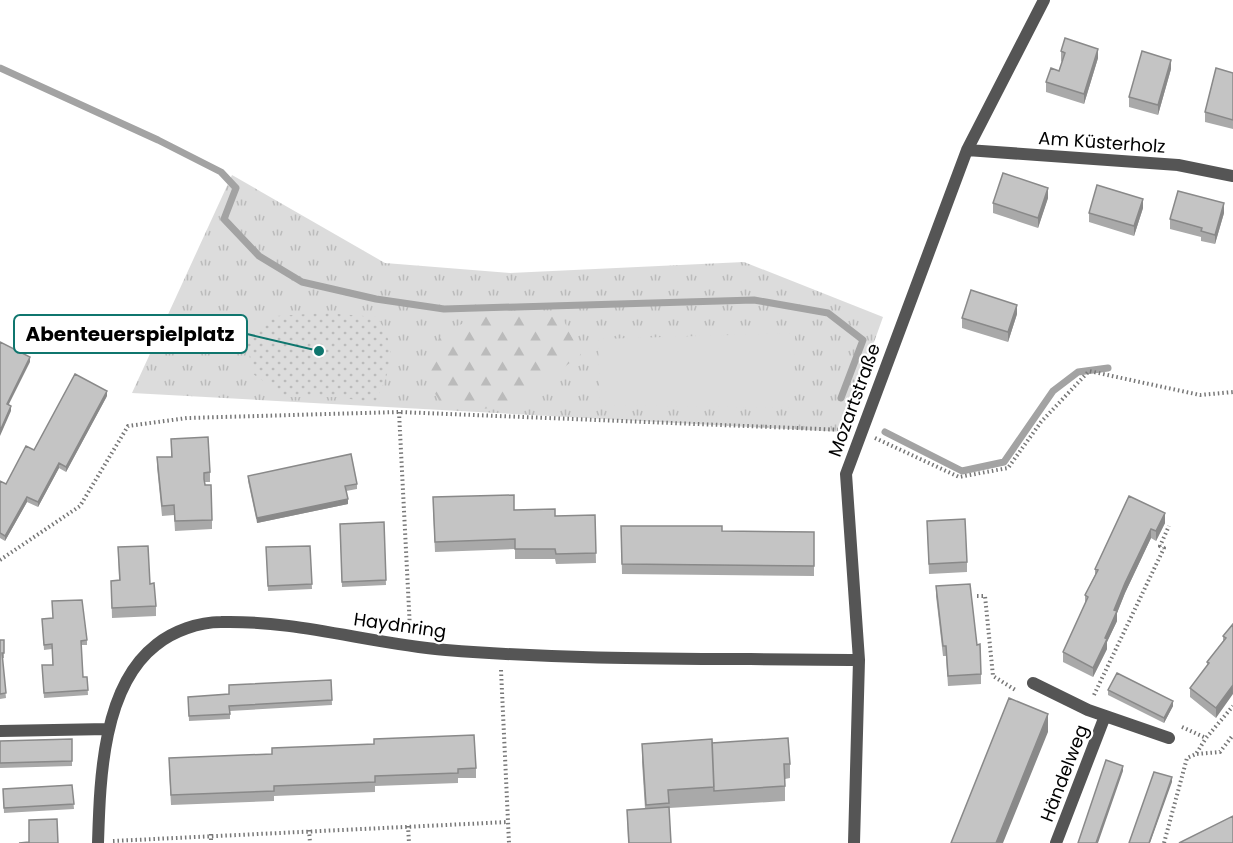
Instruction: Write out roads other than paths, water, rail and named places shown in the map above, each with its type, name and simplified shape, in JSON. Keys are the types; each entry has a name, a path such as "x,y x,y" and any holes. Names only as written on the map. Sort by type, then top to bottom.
{"street":[{"name":"Mozartstraße","path":"854,843 859,660 846,474 859,433 967,150 1044,0"},
{"name":"Am Küsterholz","path":"967,150 1178,165 1233,176"},
{"name":"Haydnring","path":"98,842 108,729 127,678 142,658 174,633 200,624 218,621 273,623 411,647 501,654 859,660"},
{"path":"1033,683 1088,710 1169,738"},
{"name":"Händelweg","path":"1056,843 1106,716"},
{"path":"0,731 108,729"}],"waterway":[{"path":"0,68 158,140 221,172 236,188 224,219 259,256 302,282 376,299 444,309 754,300 828,313 863,340 841,398"},
{"path":"885,432 962,471 1004,462 1053,391 1078,372 1108,368"}],"place":[{"name":"Abenteuerspielplatz","path":"319,351"}]}
